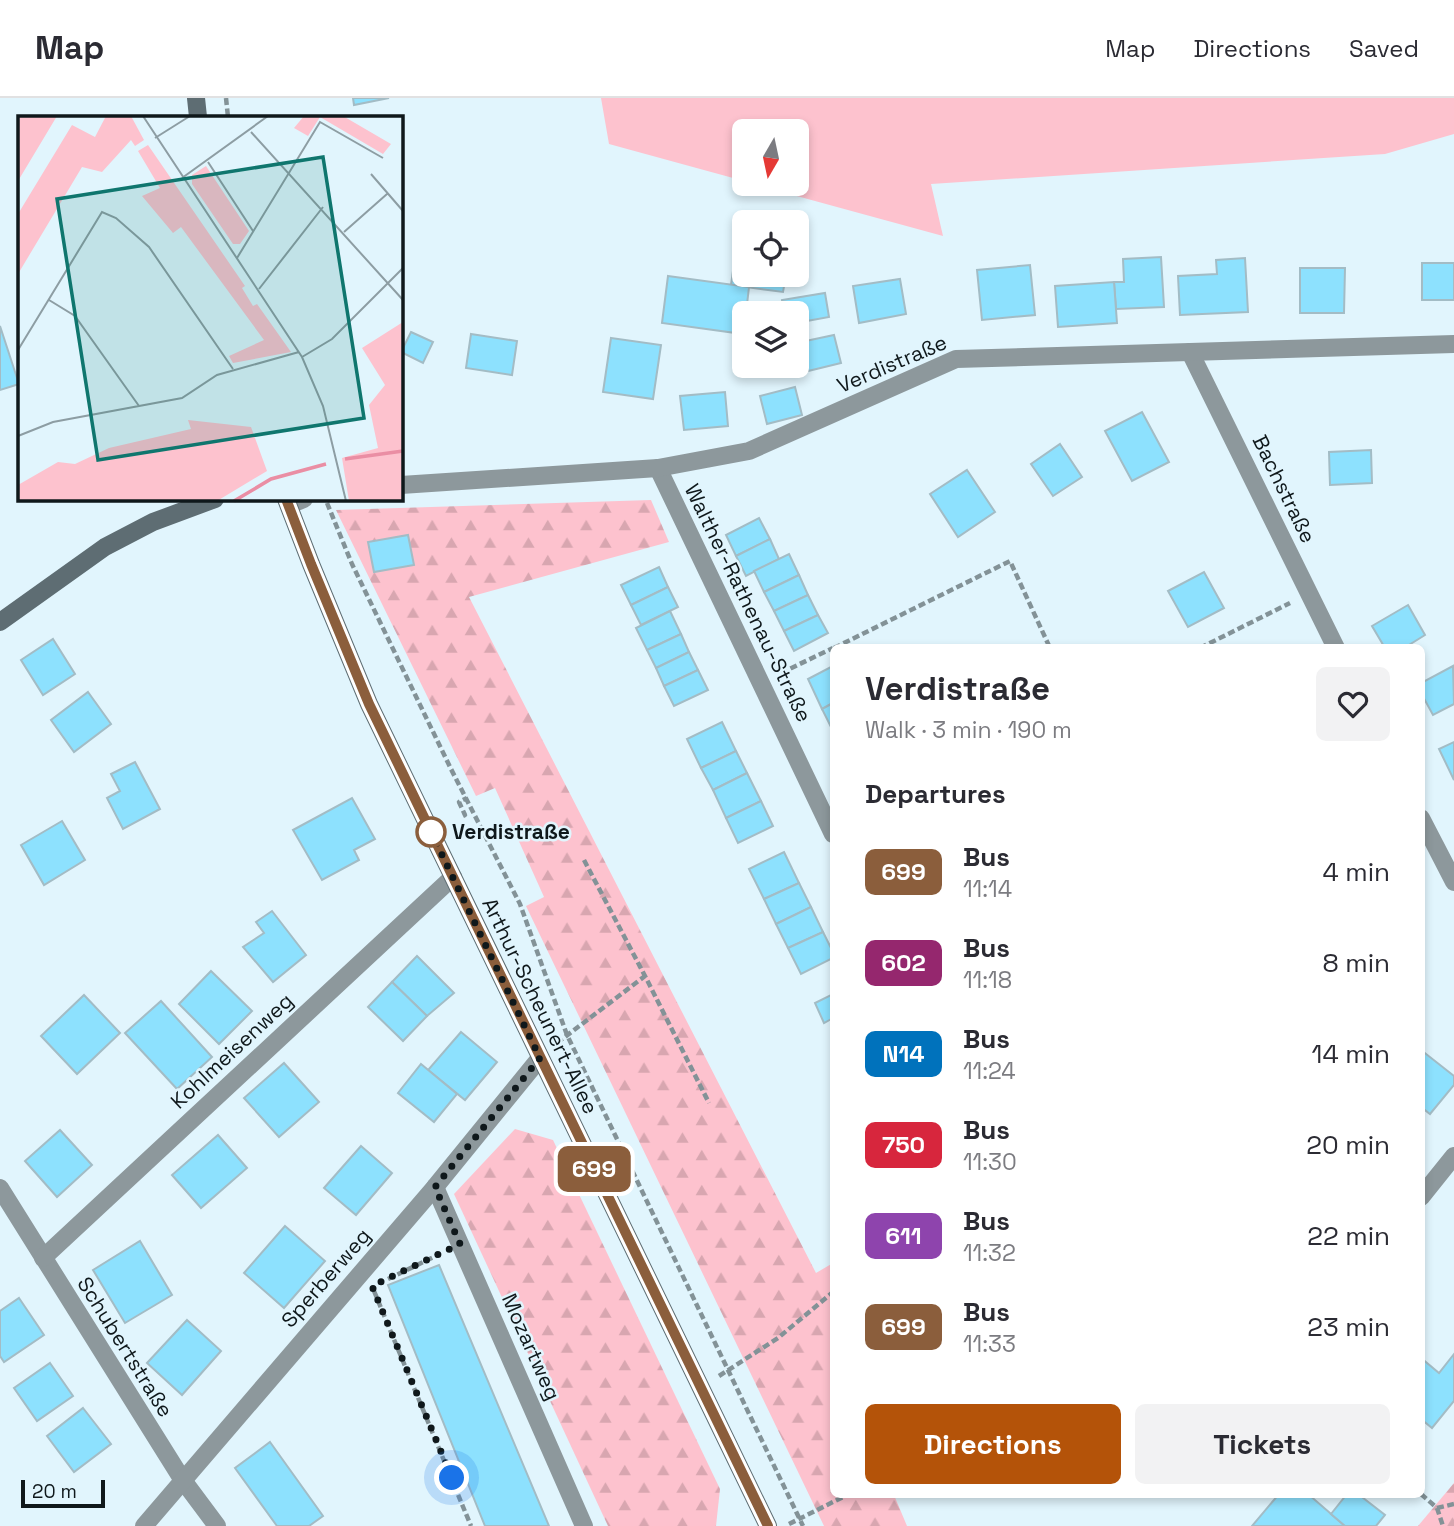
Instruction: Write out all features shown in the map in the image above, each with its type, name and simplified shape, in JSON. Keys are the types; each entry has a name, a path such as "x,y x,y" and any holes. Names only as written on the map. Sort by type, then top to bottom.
{"main road":[{"path":"196,98 198,116"},
{"path":"0,622 105,547 153,522 212,500"},
{"name":"Arthur-Scheunert-Allee","path":"293,501 311,564 369,704 768,1526"}],"street":[{"name":"Verdistraße","path":"402,485 658,468 749,451 956,359 1454,344"},
{"name":"Bachstraße","path":"1190,352 1334,644"},
{"name":"Walther-Rathenau-Straße","path":"658,468 830,828"},
{"path":"1425,826 1454,882"},
{"name":"Kohlmeisenweg","path":"43,1258 453,877"},
{"name":"Sperberweg","path":"144,1526 435,1187 540,1058"},
{"path":"1425,1192 1454,1156"},
{"name":"Mozartweg","path":"435,1187 584,1526"},
{"name":"Schubertstraße","path":"0,1188 182,1479 217,1526"}],"path":[{"path":"226,98 228,116"},
{"path":"330,512 398,660 520,904 566,1035 803,1526"},
{"path":"842,644 1010,561 1049,644"},
{"path":"1208,644 1310,594"},
{"path":"762,683 830,650"},
{"path":"463,816 466,815 459,802 467,798"},
{"path":"584,860 709,1103"},
{"path":"540,1058 566,1035 645,976"},
{"path":"385,1280 460,1244"},
{"path":"372,1286 471,1526"},
{"path":"728,1372 778,1338 830,1295"},
{"path":"785,1526 841,1498"},
{"path":"1425,1498 1437,1508 1443,1526"},
{"path":"1437,1508 1454,1504"}],"green space":[{"path":"601,98 1454,98 1454,134 1385,154 931,184 943,236 797,196 809,196 809,119 732,119 732,178 609,144"},
{"path":"651,500 669,542 469,597 816,1273 830,1265 830,1498 895,1498 907,1526 824,1526 526,906 544,897 495,788 476,796 336,510"},
{"path":"515,1129 553,1140 720,1489 716,1526 608,1526 454,1194"},
{"path":"1454,1483 1454,1526 1418,1526"}],"building":[{"path":"353,98 389,98 354,105"},
{"path":"1161,257 1164,307 1116,309 1114,282 1124,282 1123,259"},
{"path":"1245,258 1248,312 1180,315 1178,276 1217,274 1216,260"},
{"path":"1422,263 1454,263 1454,300 1422,300"},
{"path":"1030,265 1035,315 982,320 977,270"},
{"path":"1300,268 1345,268 1344,313 1300,313"},
{"path":"668,276 732,285 732,287 749,287 747,301 732,301 732,333 662,323"},
{"path":"900,279 906,314 859,323 853,286"},
{"path":"1114,282 1117,323 1058,327 1055,286"},
{"path":"746,287 784,287 783,292"},
{"path":"825,293 829,317 809,321 809,301 782,300"},
{"path":"0,326 18,384 0,390"},
{"path":"411,332 433,342 423,363 402,352"},
{"path":"471,334 517,341 512,375 466,368"},
{"path":"834,335 841,363 809,371 809,340"},
{"path":"611,338 661,345 653,399 603,392"},
{"path":"795,387 802,415 767,424 760,396"},
{"path":"725,392 728,426 684,430 680,396"},
{"path":"1142,412 1169,462 1132,481 1105,431"},
{"path":"1060,444 1082,477 1053,496 1031,464"},
{"path":"1371,450 1372,483 1330,485 1329,452"},
{"path":"967,470 995,512 958,537 930,494"},
{"path":"759,518 770,539 736,556 726,535"},
{"path":"408,535 414,565 374,572 368,542"},
{"path":"770,539 779,559 746,576 736,556"},
{"path":"789,554 799,575 764,592 754,571"},
{"path":"659,567 668,587 631,605 621,585"},
{"path":"1204,572 1224,608 1188,627 1168,591"},
{"path":"799,575 808,595 774,611 764,592"},
{"path":"668,587 678,607 641,625 631,605"},
{"path":"808,595 818,615 784,631 774,611"},
{"path":"1408,605 1425,635 1410,644 1383,644 1372,626"},
{"path":"670,611 681,634 647,650 636,628"},
{"path":"818,615 828,633 794,651 784,631"},
{"path":"681,634 689,652 656,668 647,650"},
{"path":"53,639 75,674 43,695 21,660"},
{"path":"689,652 698,670 664,686 656,668"},
{"path":"1453,666 1454,704 1433,715 1425,700 1425,681"},
{"path":"830,668 830,705 822,709 808,679"},
{"path":"698,670 708,690 674,706 664,686"},
{"path":"88,692 111,724 74,752 51,720"},
{"path":"830,705 830,725 822,709"},
{"path":"722,722 736,751 701,768 687,739"},
{"path":"1454,742 1454,780 1439,749"},
{"path":"736,751 747,773 713,790 701,768"},
{"path":"135,762 160,809 123,829 107,798 120,791 111,774"},
{"path":"747,773 761,801 726,818 713,790"},
{"path":"352,798 375,839 354,850 359,860 322,880 293,830"},
{"path":"761,801 773,826 738,843 726,818"},
{"path":"62,821 85,860 44,885 21,845"},
{"path":"784,852 799,883 764,899 749,869"},
{"path":"799,883 811,907 776,924 764,899"},
{"path":"811,907 823,932 788,948 776,924"},
{"path":"272,911 306,955 273,982 243,947 264,933 256,922"},
{"path":"823,932 830,946 830,960 801,974 788,948"},
{"path":"417,956 454,993 427,1016 392,982"},
{"path":"211,971 252,1011 219,1044 179,1004"},
{"path":"392,982 427,1016 403,1041 368,1007"},
{"path":"84,995 120,1033 77,1074 41,1036"},
{"path":"830,996 830,1020 824,1023 815,1003"},
{"path":"161,1001 212,1057 177,1089 125,1033"},
{"path":"461,1032 497,1062 465,1100 428,1070"},
{"path":"1425,1053 1454,1076 1454,1085 1430,1114 1425,1110"},
{"path":"284,1063 319,1102 279,1137 244,1098"},
{"path":"421,1064 457,1094 434,1122 398,1093"},
{"path":"60,1130 92,1165 57,1197 25,1161"},
{"path":"218,1135 247,1168 201,1208 172,1175"},
{"path":"361,1146 392,1173 356,1215 324,1188"},
{"path":"285,1226 325,1261 284,1308 244,1273"},
{"path":"140,1241 172,1295 125,1323 93,1270"},
{"path":"439,1265 549,1526 485,1526 388,1285"},
{"path":"19,1298 44,1335 4,1362 0,1356 0,1311"},
{"path":"187,1320 221,1351 182,1395 147,1363"},
{"path":"1454,1354 1454,1401 1432,1428 1425,1422 1425,1361 1439,1373"},
{"path":"50,1363 73,1396 37,1421 14,1388"},
{"path":"83,1408 111,1444 74,1472 47,1436"},
{"path":"270,1442 323,1516 309,1526 277,1526 235,1468"},
{"path":"1276,1498 1313,1498 1345,1526 1252,1526"},
{"path":"1344,1498 1363,1498 1385,1515 1376,1526 1345,1526 1331,1514"}],"bus line":[{"name":"699","path":"286,500 369,704 768,1526"}],"place":[{"name":"Verdistraße","path":"431,832"}],"route":[{"path":"431,832 540,1058 435,1187 460,1244 372,1286 452,1478"}]}
